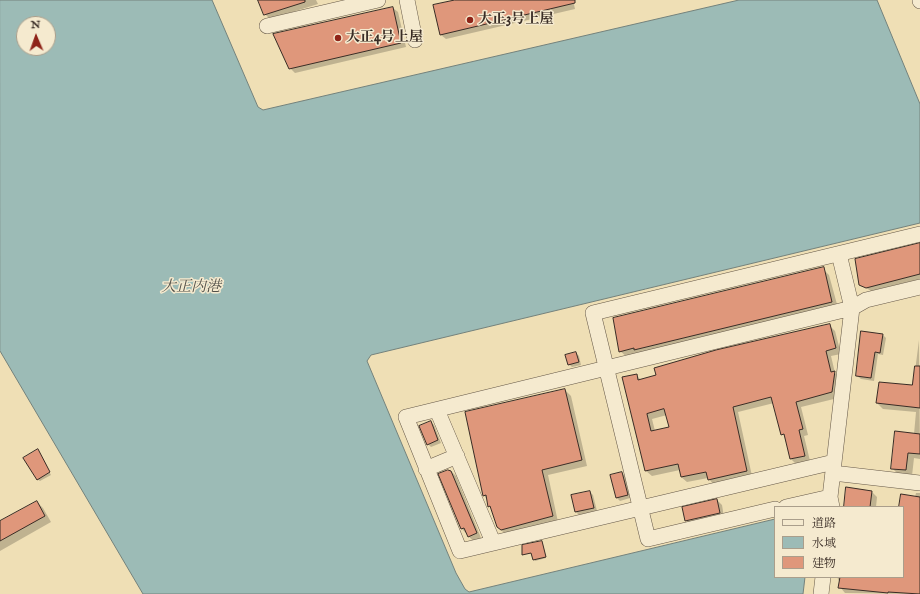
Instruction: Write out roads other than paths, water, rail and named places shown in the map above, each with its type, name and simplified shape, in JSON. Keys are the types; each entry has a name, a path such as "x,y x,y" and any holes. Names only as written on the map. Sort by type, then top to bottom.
{"street":[{"path":"267,26 326,6 378,0"},
{"path":"407,0 415,40"},
{"path":"774,510 648,539 593,313 920,234"},
{"path":"795,506 831,502 833,468 852,308 838,254"},
{"path":"920,287 866,300 852,308 406,417 460,551 641,508 833,468 920,483"},
{"path":"437,410 493,542"},
{"path":"426,469 457,456"},
{"path":"821,594 823,578"}],"water":[{"name":"大正内港","path":"0,0 212,0 258,107 263,110 739,0 877,0 920,104 920,223 371,355 367,361 456,573 465,589 469,592 774,519 774,578 805,578 803,594 143,594 0,351"}],"place":[{"name":"大正3号上屋","path":"470,20"},
{"name":"大正4号上屋","path":"338,38"}]}
